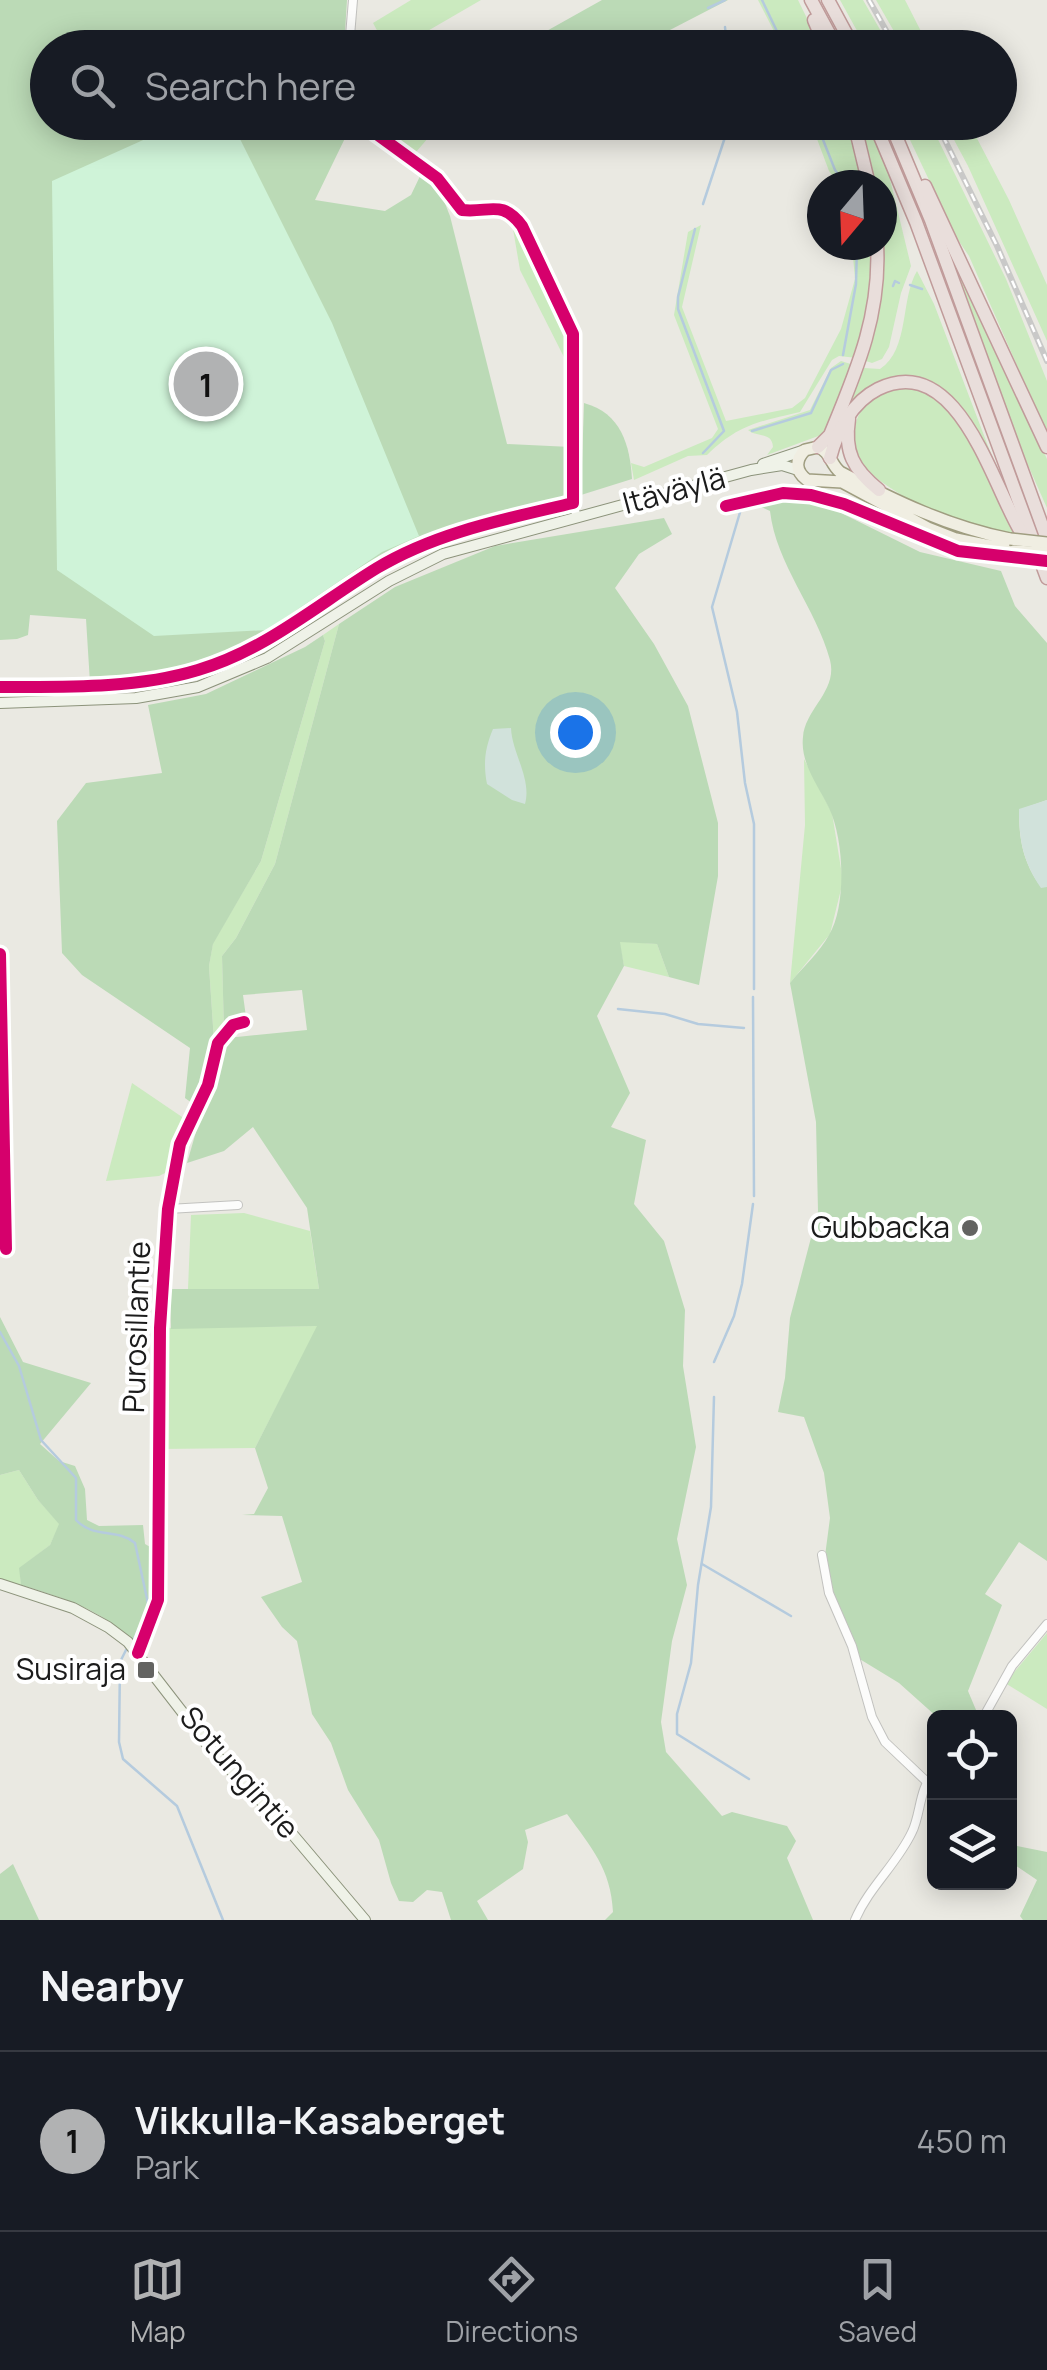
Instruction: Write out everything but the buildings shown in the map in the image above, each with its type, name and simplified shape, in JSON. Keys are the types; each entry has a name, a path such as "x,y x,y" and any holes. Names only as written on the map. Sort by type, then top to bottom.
{"highway":[{"path":"804,0 818,30"},
{"path":"812,0 828,30"},
{"path":"828,0 844,30"},
{"path":"858,140 865,170"},
{"path":"882,140 1044,548"},
{"path":"898,140 1044,548 1047,578"},
{"path":"901,146 926,187 1047,447"},
{"path":"811,448 830,435 867,343 876,291 876,260"},
{"path":"831,461 836,438 867,396 894,384 919,384 942,396 957,410 1018,528 1044,548"},
{"path":"849,416 850,461 878,490"}],"main road":[{"name":"Itäväylä","path":"0,703 99,700 175,692 228,676 267,658 388,580 430,559 751,470 811,448"},
{"path":"1012,545 945,522 878,490 811,448 797,460 798,470 806,480 850,486 908,518 956,538 1012,545 1044,548"},
{"path":"823,480 831,461"},
{"name":"Itäväylä","path":"751,470 782,465 798,470"},
{"name":"Sotungintie","path":"0,1584 92,1617 138,1653 214,1753 283,1823 365,1920"}],"street":[{"path":"350,30 353,0"},
{"path":"384,140 436,178 462,210 500,208 514,215 522,226 573,334 572,498 577,518"},
{"path":"0,954 6,1249"},
{"name":"Purosillantie","path":"138,1653 158,1600 160,1328 168,1208 180,1144 208,1085 218,1043 233,1025 244,1022"},
{"path":"168,1208 238,1205"},
{"path":"822,1555 824,1576 852,1646 872,1717 886,1742 926,1782 912,1832 868,1894 855,1920"},
{"path":"987,1710 1012,1666 1047,1624"}],"green space":[{"path":"0,0 347,0 345,30 30,30 30,140 344,140 315,200 385,211 411,195 422,172 439,192 450,216 507,444 571,447 566,499 469,525 399,551 360,572 264,636 229,654 190,666 90,683 86,619 30,615 28,635 0,640"},
{"path":"411,0 481,0 429,30 377,30 373,23"},
{"path":"602,0 728,0 670,30 548,30"},
{"path":"758,0 798,0 813,30 773,30"},
{"path":"840,0 863,0 880,30 857,30"},
{"path":"876,0 905,0 920,30 893,30"},
{"path":"143,140 240,140 332,323 419,536 382,552 267,630 154,636 57,570 52,181"},
{"path":"386,140 426,140 411,158"},
{"path":"817,140 852,140 860,170 829,170"},
{"path":"861,140 874,140 887,170 869,170"},
{"path":"910,140 938,140 1006,279 1047,381 1047,434 969,256"},
{"path":"954,140 978,140 1009,200 1047,285 1047,341"},
{"path":"897,208 911,266 889,347 882,359 872,363 866,361 880,260 897,260"},
{"path":"511,217 570,335 572,373 520,270"},
{"path":"701,225 682,307 726,421 792,408 805,398 841,329 855,279 853,260 872,260 873,279 857,358 839,356 832,360 800,412 750,426 707,455 688,456 634,480 631,463 644,467 712,438 718,429 674,315 688,232"},
{"path":"956,267 1047,459 1047,508 1007,418"},
{"path":"917,271 934,304 996,467 975,431 906,376 872,385 838,426 864,368 880,369 896,349"},
{"path":"841,361 854,365 827,429 821,435 767,455 773,447 770,439 748,430 810,410 831,368"},
{"path":"896,388 927,392 958,419 981,455 1014,533 970,524 928,509 889,487 854,459 859,414 872,400"},
{"path":"584,403 615,422 626,443 632,479 581,495"},
{"path":"786,496 819,502 920,552 1001,571 1015,606 1047,643 1047,800 1019,810 1026,860 1041,887 1047,887 1047,1561 1019,1542 985,1594 1002,1605 968,1691 976,1710 929,1710 899,1683 858,1658 827,1575 830,1518 824,1473 804,1417 778,1412 790,1318 818,1211 816,1122 790,983 816,954 835,922 841,872 834,821 807,765 803,747 805,727 826,691 830,660 780,549 770,511 759,506"},
{"path":"664,518 672,534 639,554 615,588 654,644 688,706 718,823 718,876 699,985 669,977 657,944 620,942 624,966 597,1016 630,1093 611,1127 646,1140 634,1204 664,1241 685,1310 683,1366 696,1447 677,1539 687,1585 672,1641 661,1722 666,1752 722,1816 732,1812 787,1826 796,1841 787,1858 813,1920 605,1920 613,1912 608,1883 598,1859 567,1814 525,1830 528,1842 523,1869 477,1901 488,1920 451,1920 442,1892 427,1890 413,1902 399,1901 379,1840 348,1790 331,1743 312,1714 297,1641 261,1597 302,1582 282,1516 242,1515 254,1514 268,1488 255,1448 317,1326 171,1329 170,1289 319,1289 307,1208 253,1127 224,1151 187,1163 221,1045 227,1038 307,1030 302,990 243,995 246,1017 232,1022 224,1031 222,956 236,938 275,864 339,624 395,587 495,546"},
{"path":"339,624 275,864 236,938 222,956 224,1031 214,1041 209,966 213,943 261,861 325,641 323,635"},
{"path":"323,635 325,641 261,861 213,944 209,966 214,1041 196,1106 185,1098 190,1048 82,975 62,953 57,821 86,783 162,773 148,705 206,694"},
{"path":"804,759 832,813 843,881 830,934 790,983 805,825"},
{"path":"619,941 657,944 669,977 624,966"},
{"path":"132,1083 188,1121 171,1170 159,1176 106,1181"},
{"path":"244,1213 310,1231 319,1289 188,1289 191,1215"},
{"path":"0,1317 23,1362 91,1383 40,1444 59,1461 75,1466 85,1489 87,1520 99,1526 143,1525 145,1544 152,1548 153,1585 139,1643 82,1606 21,1585 19,1568 50,1545 59,1524 19,1470 0,1475"},
{"path":"318,1326 255,1448 159,1449 160,1328"},
{"path":"19,1470 38,1500 60,1524 50,1545 20,1568 21,1585 0,1579 0,1475"},
{"path":"1047,1633 1047,1709 1005,1683"},
{"path":"1017,1846 1047,1852 1047,1920 1023,1920 1020,1916 1037,1880 1017,1866"},
{"path":"13,1864 39,1920 0,1920 0,1874"}],"shaded area":[{"path":"511,728 526,785 525,804 487,784 486,756 493,729"},
{"path":"1047,800 1047,887 1041,888 1023,850 1019,809"}],"waterway":[{"path":"708,8 725,0"},
{"path":"762,0 776,30"},
{"path":"703,204 724,140"},
{"path":"823,140 835,170"},
{"path":"695,229 678,309 724,431 703,453"},
{"path":"843,355 857,260"},
{"path":"893,286 895,281 899,283"},
{"path":"910,285 922,289"},
{"path":"752,431 811,413 831,370 843,364"},
{"path":"741,509 712,607 737,712 754,824 754,989"},
{"path":"753,997 754,1196"},
{"path":"618,1009 744,1028"},
{"path":"714,1362 734,1316 742,1284 753,1204"},
{"path":"0,1332 19,1366 41,1440 76,1478 76,1520 90,1530 135,1543 149,1608 134,1639"},
{"path":"714,1397 711,1507 691,1663 677,1714 677,1734 749,1779"},
{"path":"702,1564 791,1616"},
{"path":"126,1650 120,1662 119,1742 123,1759 177,1806 223,1920"}],"railway":[{"path":"869,0 886,30"},
{"path":"945,140 1047,361"}],"cycle path":[{"path":"0,687 125,684 198,670 246,651 377,568 424,545 472,528 573,503 573,334 522,226 502,210 462,210 437,178 385,140"},
{"path":"726,506 783,493 811,495 844,504 958,551 1047,561"},
{"path":"0,954 6,1249"},
{"path":"138,1653 158,1600 160,1328 168,1209 180,1144 208,1085 218,1043 233,1025 244,1022"}],"place":[{"name":"Vikkulla-Kasaberget","path":"206,384"},
{"name":"Gubbacka","path":"970,1228"},
{"name":"Susiraja","path":"146,1670"}]}
